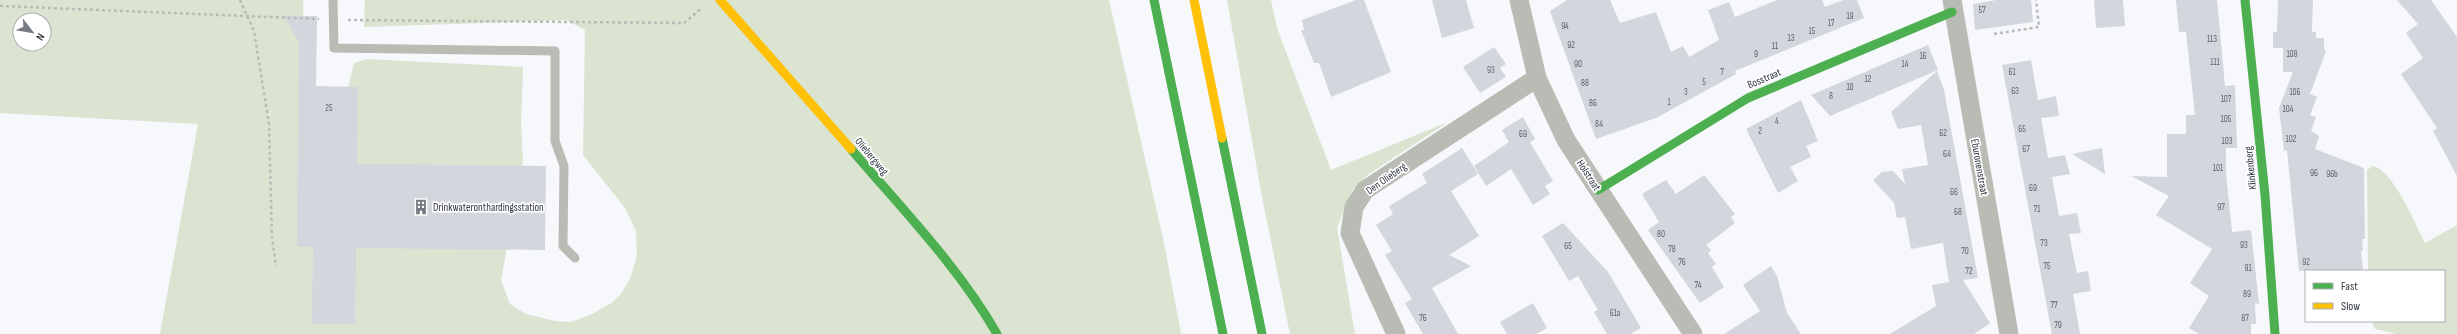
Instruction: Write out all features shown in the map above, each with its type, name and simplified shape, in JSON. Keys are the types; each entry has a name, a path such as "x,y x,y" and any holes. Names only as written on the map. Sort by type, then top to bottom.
{"main road":[{"name":"Oliebergweg","path":"720,0 796,85 944,257 982,308 997,334"},
{"path":"1153,0 1223,334"},
{"path":"1194,0 1262,334"},
{"path":"1198,0 1201,34"},
{"name":"Klinkenberg","path":"2245,0 2265,195 2275,334"},
{"name":"Bosstraat","path":"1598,190 1748,98 1952,6"}],"street":[{"name":"Holstraat","path":"1519,0 1537,78 1566,140 1692,334"},
{"name":"Eburonenstraat","path":"1952,6 2009,334"},
{"name":"Den Olieberg","path":"1396,334 1350,233 1354,207 1365,190 1537,78"}],"lane":[{"path":"333,0 334,48 555,51 555,141 564,166 563,246 575,258"}],"path":[{"path":"240,0 250,18 269,124 272,238 276,266"},
{"path":"1994,34 2039,27 2036,0"},
{"path":"394,20 684,23 706,5"},
{"path":"0,6 268,19"}],"green space":[{"path":"0,0 303,0 306,87 347,93 354,63 366,59 523,67 521,123 523,160 501,280 510,304 526,314 555,321 571,322 592,314 610,304 621,294 630,279 637,256 636,231 625,208 583,155 585,30 566,20 364,27 365,0 1109,0 1164,243 1181,334 160,334 198,124 0,113"},
{"path":"1227,0 1271,0 1277,28 1331,170 1448,122 1369,174 1353,189 1337,228 1355,334 1290,334 1262,197"},
{"path":"2373,166 2381,170 2396,187 2425,243 2457,225 2457,334 2397,334 2375,329 2372,322 2445,322 2445,270 2368,270 2367,170"}],"building":[{"path":"1356,0 1364,0 1391,72 1331,97 1319,63 1314,63 1301,30 1304,30 1302,20"},
{"path":"1432,0 1466,0 1474,28 1442,38"},
{"path":"1567,0 1610,0 1620,23 1656,12 1671,52 1683,46 1689,57 1719,40 1708,10 1729,2 1735,17 1777,0 1822,0 1825,7 1843,0 1857,0 1864,18 1735,71 1736,74 1656,118 1596,139 1550,11"},
{"path":"1996,0 2031,0 2033,22 1975,30 1973,4"},
{"path":"2094,0 2123,0 2125,26 2096,28"},
{"path":"2176,0 2217,0 2225,86 2235,85 2237,148 2226,148 2226,173 2232,232 2251,230 2259,304 2255,303 2256,324 2251,324 2251,334 2199,334 2189,328 2209,296 2190,283 2212,249 2156,215 2169,196 2131,176 2167,177 2167,134 2186,134 2186,115 2195,115 2186,32 2179,32"},
{"path":"2278,0 2313,0 2312,32 2316,32 2316,38 2324,38 2324,48 2326,51 2310,94 2317,97 2310,115 2316,117 2311,131 2319,136 2315,149 2364,168 2365,239 2362,239 2363,251 2361,251 2363,270 2299,271 2287,150 2284,151 2279,108 2293,72 2283,72 2283,48 2273,48 2273,32 2277,32"},
{"path":"2397,0 2431,0 2457,37 2457,176 2433,131 2437,128 2401,74 2423,58 2406,33 2418,24"},
{"name":"Drinkwateronthardingsstation","path":"284,16 317,16 316,86 358,87 357,164 546,166 545,250 356,248 355,324 312,324 313,247 297,247 299,42"},
{"path":"1928,45 1938,70 1830,116 1811,95"},
{"path":"1494,47 1506,64 1500,68 1506,77 1480,93 1463,67"},
{"path":"2031,60 2038,100 2056,96 2059,116 2041,118 2048,158 2065,155 2070,174 2052,177 2059,216 2077,213 2081,233 2069,234 2077,273 2088,271 2091,291 2073,294 2080,334 2052,334 2002,65"},
{"path":"1937,71 1944,90 1978,278 1963,280 1990,323 1974,334 1890,334 1936,306 1932,285 1949,282 1943,243 1911,249 1905,217 1897,218 1894,203 1873,180 1882,172 1893,171 1905,184 1902,169 1928,165 1921,125 1898,129 1891,112"},
{"path":"1801,100 1818,141 1806,146 1811,157 1790,167 1798,181 1778,193 1746,129"},
{"path":"1523,117 1535,139 1530,142 1553,181 1545,186 1550,194 1533,205 1511,169 1486,186 1474,166 1509,142 1502,130"},
{"path":"1462,148 1478,174 1451,191 1479,236 1449,255 1471,266 1432,288 1458,334 1423,334 1405,303 1412,299 1385,255 1392,251 1376,225 1393,214 1389,206 1427,183 1422,174"},
{"path":"2102,148 2105,174 2072,154"},
{"path":"1704,175 1735,214 1731,217 1735,223 1706,245 1711,250 1708,253 1716,264 1712,267 1724,287 1700,303 1648,230 1659,222 1642,194 1666,180 1676,194"},
{"path":"1563,223 1608,272 1641,328 1630,334 1607,334 1594,312 1598,310 1578,276 1569,281 1542,236"},
{"path":"1771,266 1777,276 1787,313 1801,334 1724,334 1760,311 1743,285"},
{"path":"1533,303 1547,328 1536,334 1507,334 1500,322"}],"traffic: fast":[{"path":"1154,0 1223,334"},
{"path":"2245,0 2265,195 2275,334"},
{"path":"1598,190 1748,98 1952,12"},
{"path":"1222,138 1262,334"},
{"path":"851,149 947,261 982,309 997,334"}],"traffic: slow":[{"path":"720,0 851,149"},
{"path":"1194,0 1222,138"}],"place":[{"name":"Drinkwateronthardingsstation","path":"421,207"}]}
